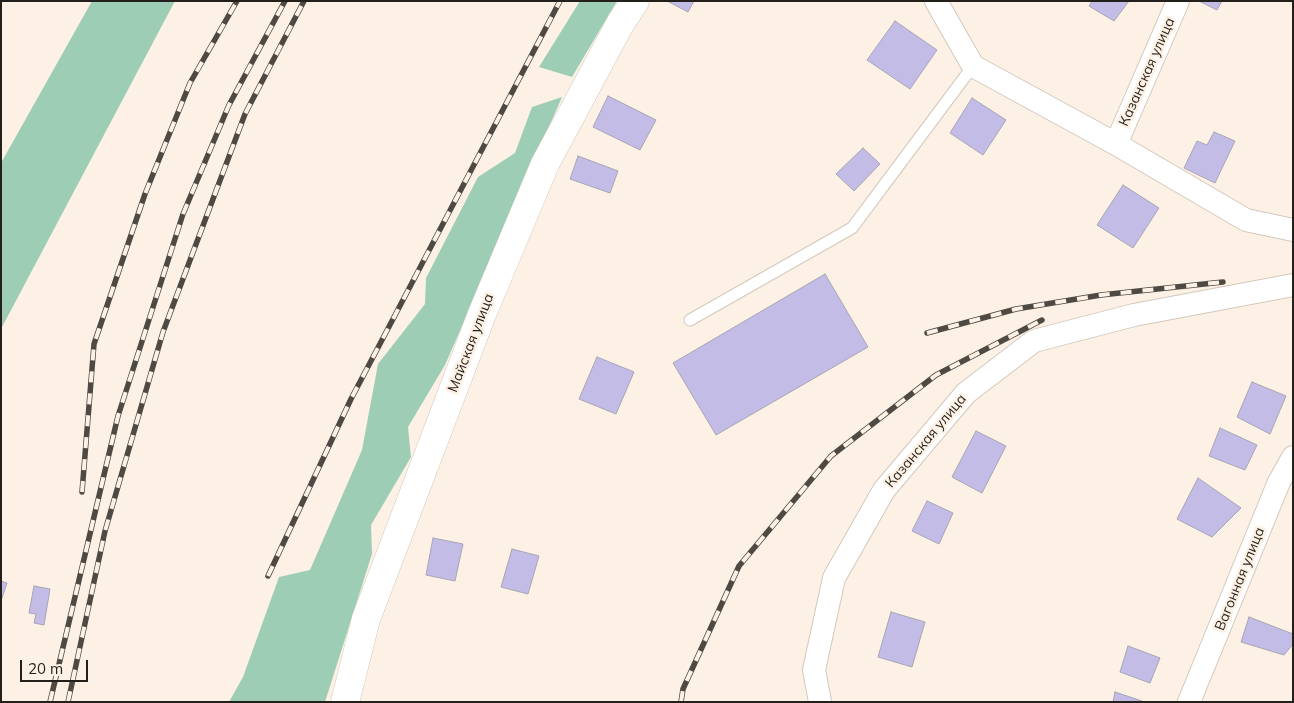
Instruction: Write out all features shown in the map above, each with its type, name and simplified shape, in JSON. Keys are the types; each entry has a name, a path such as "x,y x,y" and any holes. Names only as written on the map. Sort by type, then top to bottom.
{"street":[{"name":"Майская улица","path":"344,702 366,619 482,314 545,164 620,24 635,1"},
{"path":"936,1 973,66 1116,144 1246,220 1293,230"},
{"name":"Казанская улица","path":"1116,144 1178,1"},
{"name":"Казанская улица","path":"820,702 814,670 834,578 884,490 966,393 1034,342 1134,315 1293,285"},
{"name":"Вагонная улица","path":"1189,702 1279,482 1293,457"}],"lane":[{"path":"690,320 852,228 973,66"}],"green space":[{"path":"92,1 175,1 1,329 1,163"},
{"path":"580,1 617,1 572,77 539,67"},
{"path":"562,97 445,365 408,427 411,457 371,525 372,554 325,702 229,702 243,677 279,577 310,570 362,450 378,364 425,304 426,278 478,177 515,153 532,107"}],"building":[{"path":"667,1 694,1 688,12"},
{"path":"1092,1 1129,1 1114,21 1089,6"},
{"path":"1199,1 1222,1 1217,10"},
{"path":"895,21 937,50 910,89 867,60"},
{"path":"608,96 656,120 640,150 593,127"},
{"path":"972,98 1006,120 983,155 950,133"},
{"path":"1214,132 1235,141 1215,183 1184,168 1197,141 1207,145"},
{"path":"863,148 880,164 854,191 836,174"},
{"path":"578,156 618,171 610,193 570,179"},
{"path":"1123,185 1159,208 1133,248 1097,225"},
{"path":"825,274 868,347 716,435 673,363"},
{"path":"597,357 634,372 616,414 579,399"},
{"path":"1252,382 1286,396 1270,434 1237,417"},
{"path":"1220,428 1257,445 1245,470 1209,456"},
{"path":"976,431 1006,446 982,493 952,477"},
{"path":"1198,478 1241,508 1212,537 1177,519"},
{"path":"927,501 953,513 939,544 912,531"},
{"path":"433,538 463,544 455,581 426,575"},
{"path":"512,549 539,556 528,594 501,587"},
{"path":"1,581 7,583 1,601"},
{"path":"34,586 50,589 44,625 34,623 36,614 29,613"},
{"path":"891,612 925,622 912,667 878,657"},
{"path":"1249,617 1293,634 1293,644 1284,655 1241,642"},
{"path":"1128,646 1160,658 1150,683 1120,672"},
{"path":"1115,692 1142,701 1113,702"}],"railway":[{"path":"82,492 94,344 145,194 190,83 237,1"},
{"path":"50,702 118,416 183,214 229,105 285,1"},
{"path":"68,702 105,531 163,332 245,114 304,1"},
{"path":"268,576 351,399 560,1"},
{"path":"927,333 1016,309 1101,295 1223,282"},
{"path":"681,702 683,689 739,566 831,456 936,375 1042,320"}]}
